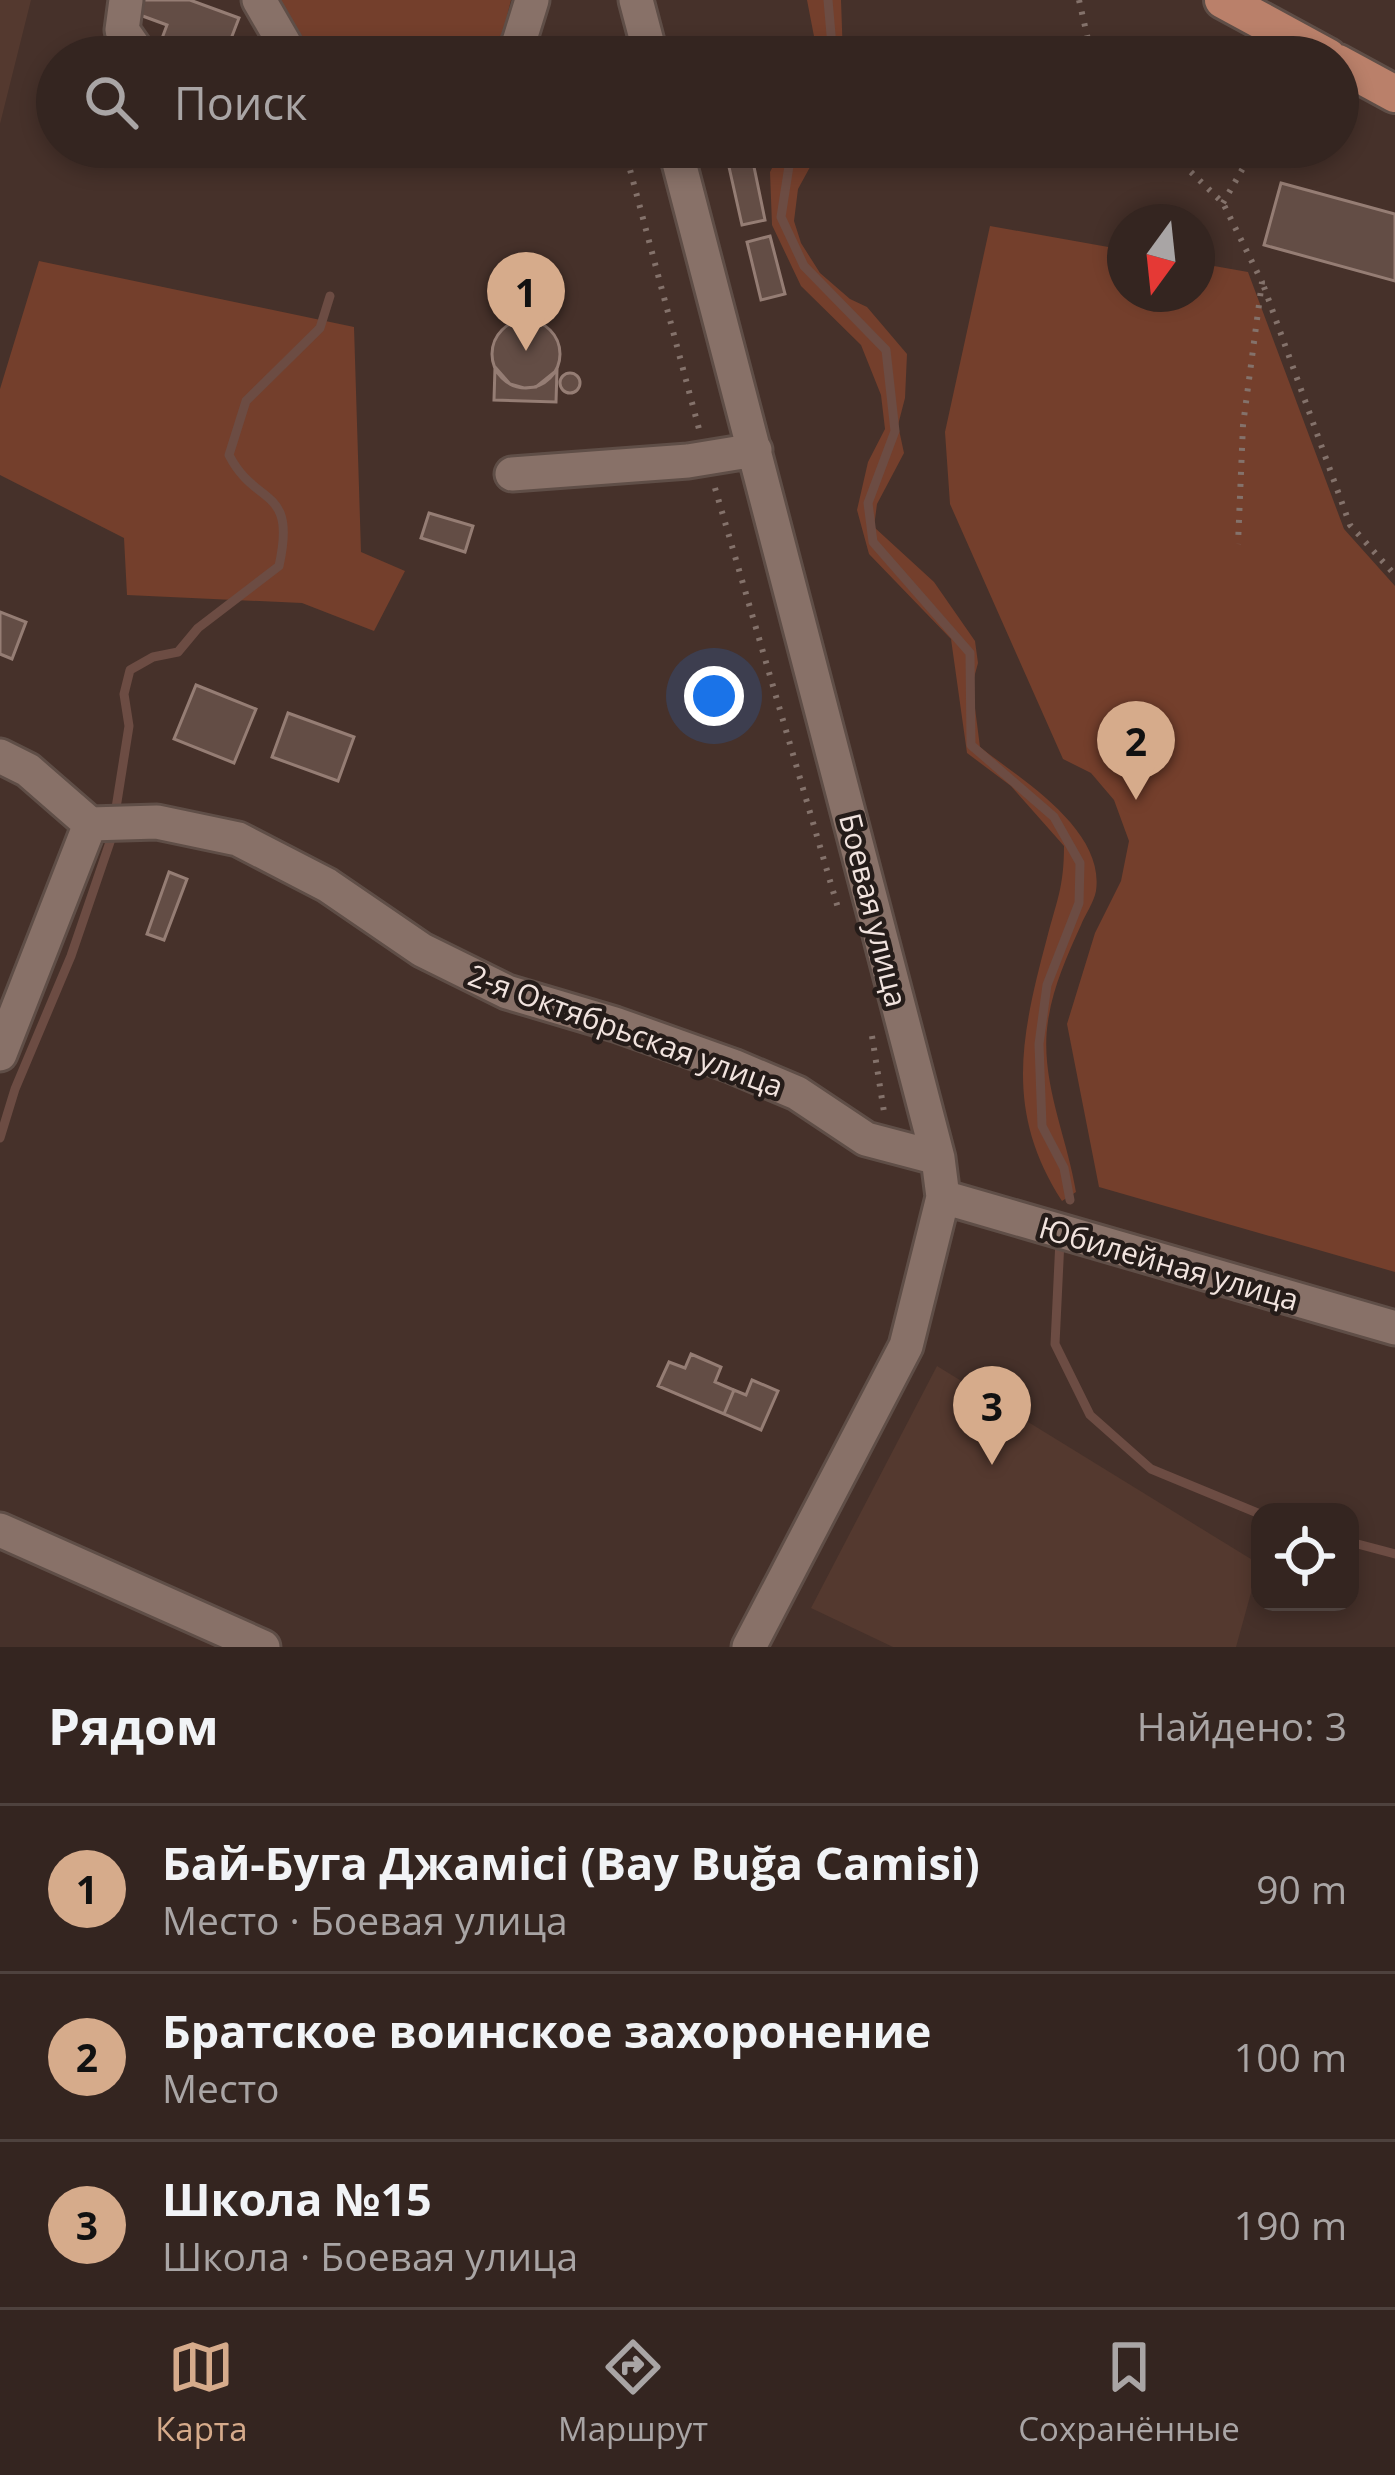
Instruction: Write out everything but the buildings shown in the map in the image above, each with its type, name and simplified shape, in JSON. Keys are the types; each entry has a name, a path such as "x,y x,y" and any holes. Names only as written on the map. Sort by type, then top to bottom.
{"main road":[{"path":"1223,0 1289,36"},
{"path":"1359,74 1395,94"}],"street":[{"path":"126,0 122,30 126,36"},
{"path":"259,0 280,36"},
{"path":"521,36 532,0"},
{"path":"636,0 645,36"},
{"name":"Боевая улица","path":"681,168 938,1158 943,1197 906,1346 748,1647"},
{"path":"512,474 755,450"},
{"path":"0,756 28,770 90,824 0,1054"},
{"name":"2-я Октябрьская улица","path":"90,824 157,822 238,838 327,885 422,950 507,992 733,1066 797,1093 866,1139 938,1158"},
{"name":"Юбилейная улица","path":"943,1197 1380,1325"},
{"path":"1380,1325 1395,1348"},
{"path":"0,1530 263,1647"}],"path":[{"path":"1079,0 1087,36"},
{"path":"630,168 706,458 840,914"},
{"path":"1187,168 1223,202 1262,282 1350,525 1395,575"},
{"path":"1223,202 1243,168"},
{"path":"1238,544 1243,425 1262,282"},
{"path":"870,1029 890,1145"}],"shaded area":[{"path":"0,0 31,0 0,124"},
{"path":"275,0 511,0 502,36 291,36"},
{"path":"807,0 841,0 842,36 814,36"},
{"path":"772,168 810,168 798,189 794,221 801,243 820,273 867,307 907,354 898,425 904,453 877,504 874,527 934,582 975,641 978,663 972,685 980,747 1056,808 1087,847 1095,868 1095,895 1061,972 1048,1021 1047,1064 1076,1192 1062,1201 1032,1136 1023,1072 1030,1008 1059,893 1064,846 1011,786 967,753 951,639 869,554 857,510 868,462 885,429 881,395 861,345 801,286 772,225"},
{"path":"990,226 1107,247 1107,312 1215,312 1215,266 1248,272 1344,529 1395,586 1395,1272 1099,1187 1067,1024 1095,933 1121,881 1129,841 1114,800 1091,773 1063,759 950,504 945,432"},
{"path":"39,261 354,327 361,552 405,571 374,631 302,603 127,595 124,538 0,475 0,389"},
{"path":"937,1366 1251,1559 1251,1593 1236,1647 893,1647 811,1608"}],"waterway":[{"path":"828,0 831,36"},
{"path":"789,168 781,217 804,266 886,350 895,431 868,503 873,542 970,653 971,745 1054,817 1080,863 1079,903 1047,985 1039,1044 1042,1126 1064,1168 1070,1200"},
{"path":"116,808 129,726 124,694 130,670 153,657 178,652 198,628 279,566 283,522 278,509 229,455 246,401 320,328 330,296"},
{"path":"0,1138 110,842"},
{"path":"1060,1240 1055,1344 1090,1415 1151,1469 1251,1510"},
{"path":"1359,1544 1395,1554"}],"place":[{"name":"Бай-Буга Джамісі (Bay Buğa Camisi)","path":"526,351"},
{"name":"Братское воинское захоронение","path":"1136,800"},
{"name":"Школа №15","path":"992,1465"}]}
